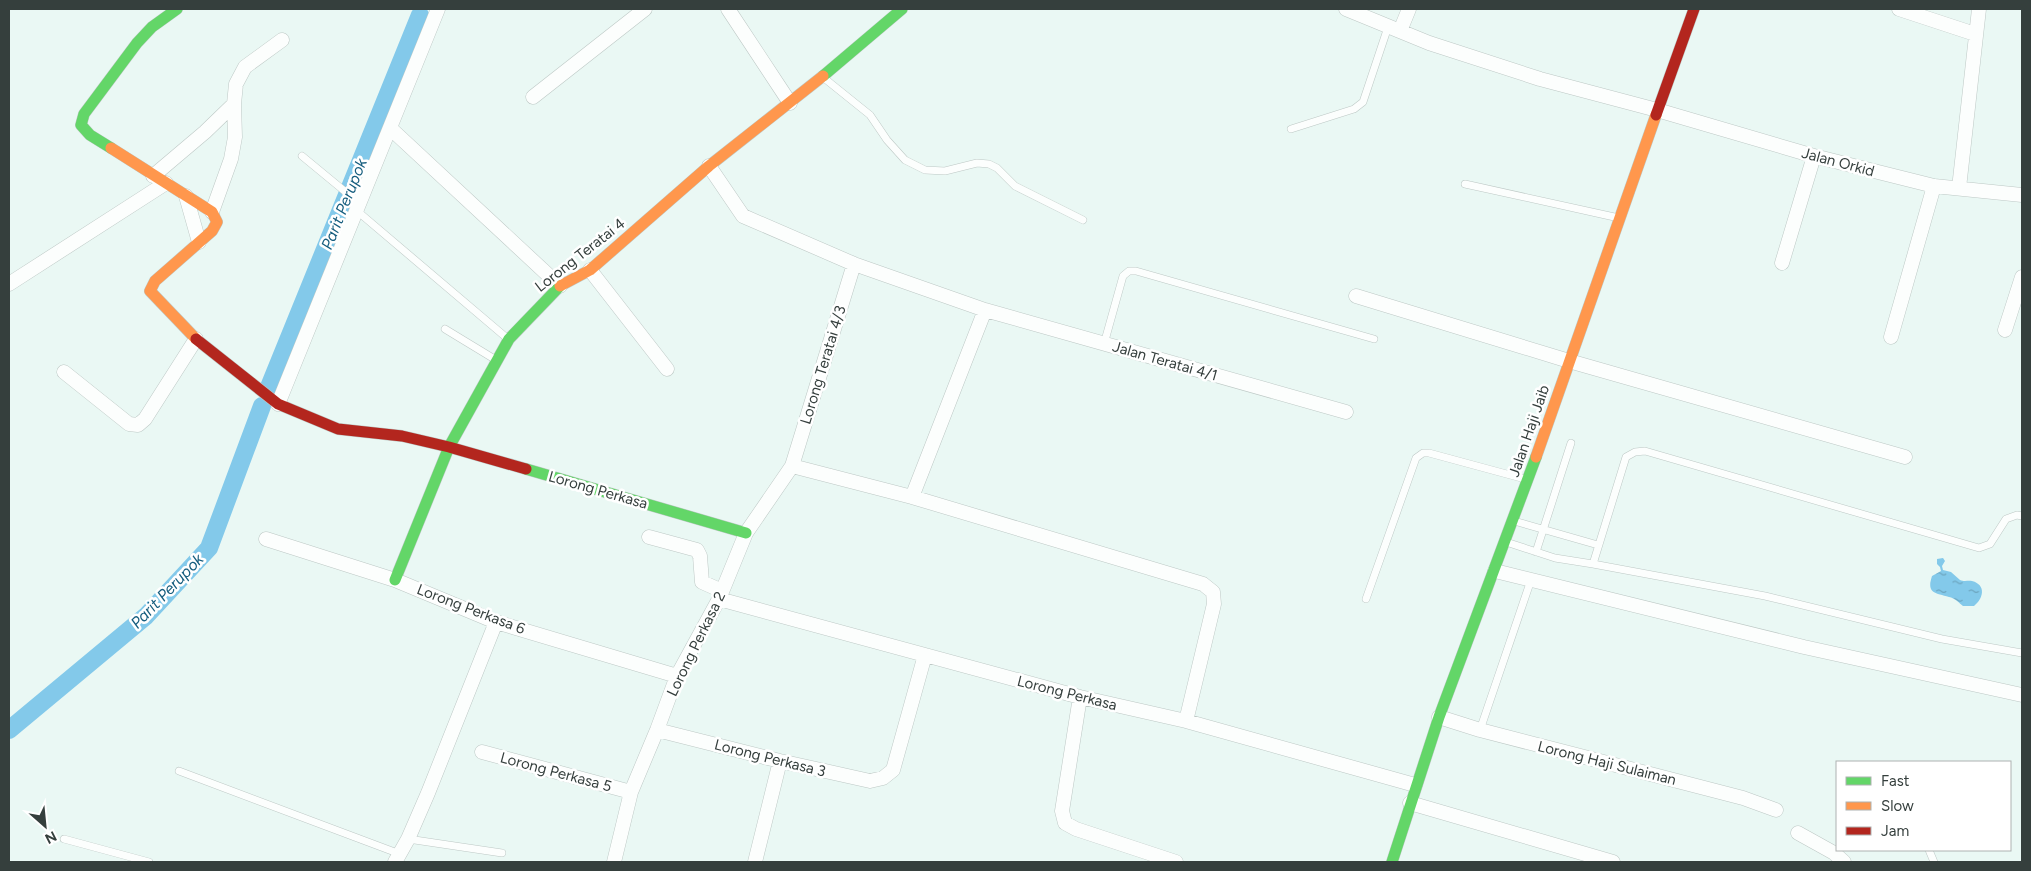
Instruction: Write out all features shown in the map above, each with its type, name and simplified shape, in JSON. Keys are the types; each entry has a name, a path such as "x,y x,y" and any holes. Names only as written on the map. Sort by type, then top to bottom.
{"street":[{"path":"177,9 152,27 137,43 84,114 81,125 90,135 212,212 217,222 212,231 199,242 186,196"},
{"path":"278,404 356,204 390,128 438,9"},
{"path":"533,97 645,9"},
{"path":"728,9 790,104"},
{"name":"Lorong Teratai 4","path":"395,580 449,447 508,339 560,286 590,270 709,166 790,104 902,9"},
{"name":"Jalan Orkid","path":"1346,9 1429,43 1540,79 1657,110 1814,156 1934,186 2022,195"},
{"path":"1394,29 1409,9"},
{"name":"Jalan Haji Jaib","path":"1392,862 1415,786 1439,717 1514,521 1694,9"},
{"path":"1898,9 1975,34"},
{"path":"1959,188 1979,9"},
{"path":"212,212 231,159 235,137 234,104 236,84 246,67 282,40"},
{"path":"153,176 205,132 234,104"},
{"path":"390,128 560,286"},
{"path":"1782,263 1814,156"},
{"name":"Jalan Teratai 4/1","path":"709,166 743,216 854,264 985,310 1346,412"},
{"path":"9,284 166,183"},
{"path":"1891,337 1934,186"},
{"name":"Lorong Perkasa","path":"199,242 155,281 150,291 196,339 278,404 338,430 402,436 449,447 746,533"},
{"name":"Lorong Teratai 4/3","path":"792,466 854,264"},
{"path":"590,270 667,369"},
{"path":"2005,330 2022,277"},
{"path":"1356,296 1569,361 1906,457"},
{"path":"912,496 985,310"},
{"path":"64,372 129,424 138,425 145,418 196,339"},
{"path":"792,466 912,496 1203,584 1213,592 1214,604 1186,721"},
{"name":"Lorong Perkasa 2","path":"614,862 631,792 677,676 721,595 746,533 792,466"},
{"name":"Lorong Perkasa","path":"649,537 697,550 700,556 702,582 721,595 925,655 1080,697 1186,721 1415,786"},
{"name":"Lorong Perkasa 6","path":"266,539 395,580 496,622 677,676"},
{"path":"1495,571 1804,648 2022,695"},
{"path":"397,858 408,839 496,622"},
{"name":"Lorong Perkasa 3","path":"657,730 780,762 870,782 883,778 893,770 925,655"},
{"path":"1080,697 1062,811 1065,823 1076,829 1176,862"},
{"name":"Lorong Haji Sulaiman","path":"1439,717 1480,730 1743,798 1776,810"},
{"name":"Lorong Perkasa 5","path":"482,752 631,792"},
{"path":"755,862 780,762"},
{"path":"1410,803 1613,862"},
{"path":"1798,833 1834,853 1844,862"}],"lane":[{"path":"1291,128 1354,109 1363,102 1394,29"},
{"path":"823,77 870,114 887,140 905,160 925,170 945,171 977,163 989,164 997,168 1015,186 1083,220"},
{"path":"302,156 347,193 356,204 508,339"},
{"path":"1465,184 1619,219"},
{"path":"1104,344 1123,276 1129,271 1136,271 1374,339"},
{"path":"445,329 497,361"},
{"path":"1536,552 1571,443"},
{"path":"1593,564 1626,457 1634,452 1645,451 1979,548 1990,544 2006,519 2017,515 2022,516"},
{"path":"1366,599 1416,458 1429,453 1528,480"},
{"path":"1514,521 1598,546"},
{"path":"1506,542 1574,562 1765,596 1942,639 2022,653"},
{"path":"1480,730 1531,579"},
{"path":"179,772 397,858"},
{"path":"64,839 149,862"},
{"path":"408,839 502,853"}],"water":[{"path":"1943,558 1945,561 1942,566 1943,570 1951,572 1960,580 1977,583 1982,589 1980,600 1974,606 1963,606 1953,598 1931,590 1930,582 1932,576 1941,571 1937,564 1937,559"}],"waterway":[{"name":"Parit Perupok","path":"267,392 420,15"},
{"name":"Parit Perupok","path":"9,730 146,616 209,548 262,406"}],"traffic: fast":[{"path":"111,148 90,135 81,125 84,114 137,43 152,27 177,9"},
{"path":"823,76 902,9"},
{"path":"395,580 449,447 509,339 560,286"},
{"path":"1392,862 1439,717 1536,457"},
{"path":"526,469 746,533"}],"traffic: slow":[{"path":"560,286 590,270 709,166 823,76"},
{"path":"1536,457 1656,115"},
{"path":"111,148 212,212 217,222 212,231 155,281 150,291 196,339"}],"traffic: jam":[{"path":"1656,115 1694,9"},
{"path":"196,339 278,404 338,429 402,436 526,469"}]}
